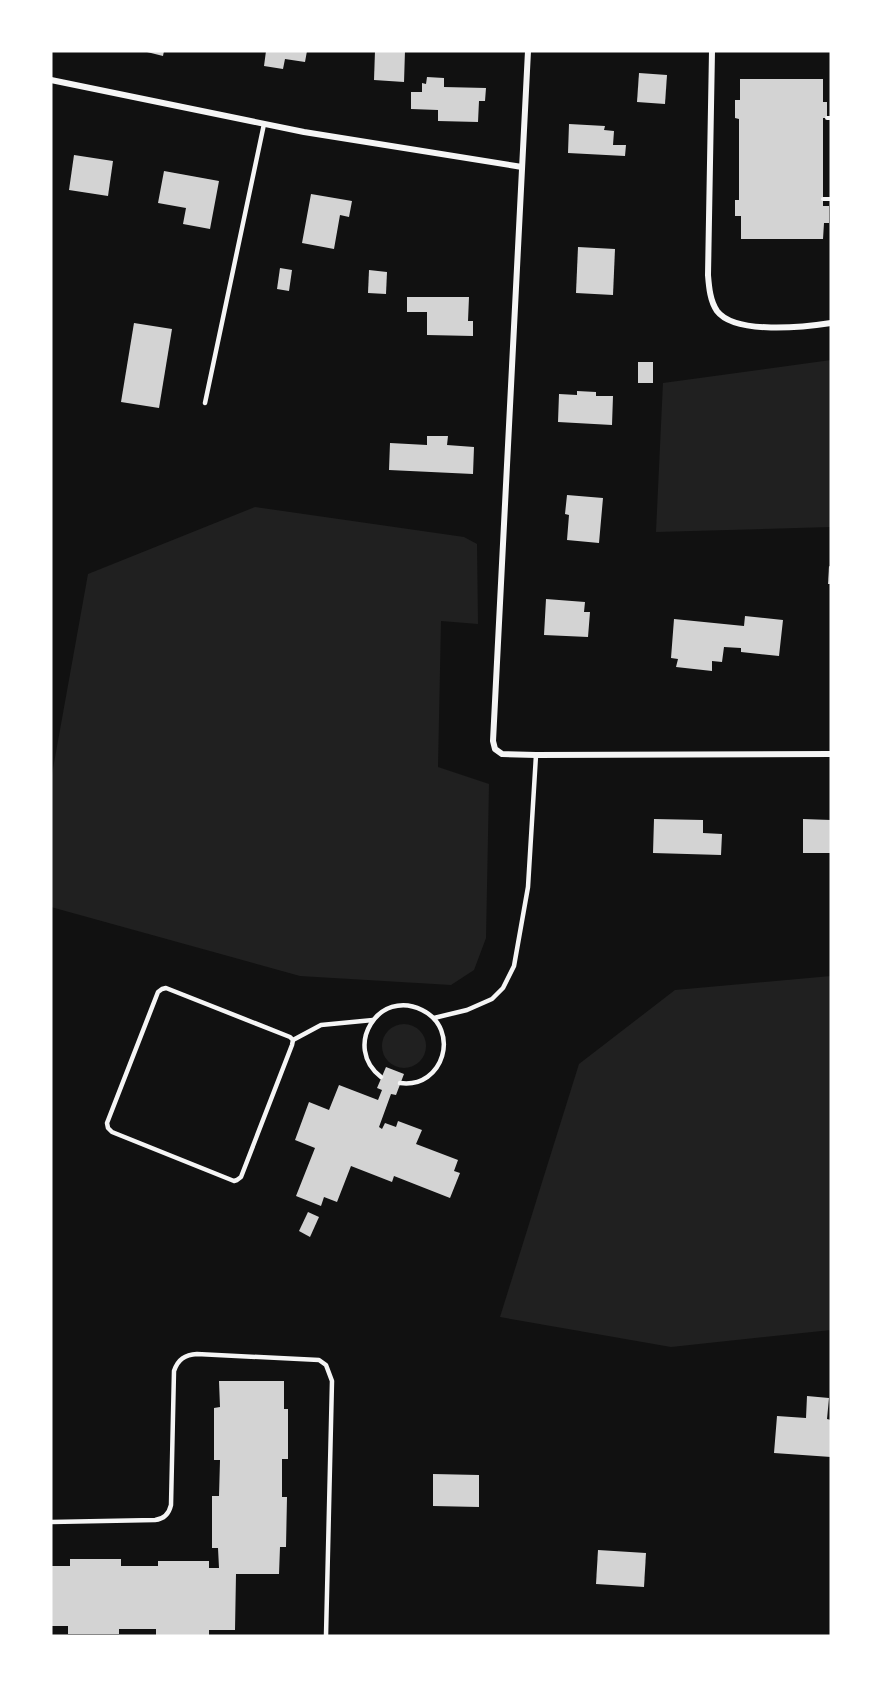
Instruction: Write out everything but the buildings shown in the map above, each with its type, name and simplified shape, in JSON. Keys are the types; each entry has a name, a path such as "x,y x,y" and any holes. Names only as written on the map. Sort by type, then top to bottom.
{"street":[{"path":"528,51 493,741 495,749 502,754 536,755 831,754"},
{"path":"712,51 708,275 712,300 717,312 737,324 799,327 831,323"},
{"path":"51,80 304,132 522,167"}],"lane":[{"path":"205,403 264,124"},
{"path":"434,1018 467,1010 492,999 503,988 514,966 528,887 536,755"},
{"path":"293,1040 162,988 158,992 107,1123 108,1128 112,1132 234,1181 237,1180 241,1177 293,1040 321,1025 373,1020"},
{"path":"381,1077 373,1071 366,1059 364,1045 367,1031 373,1020 384,1010 397,1006 411,1006 424,1010 434,1018 441,1029 444,1041 443,1054 439,1066 431,1076 420,1082 400,1083"},
{"path":"51,1522 154,1520 162,1519 170,1511 174,1371 182,1358 197,1354 319,1360 326,1365 332,1381 326,1636"}],"path":[{"path":"823,199 831,199"}],"shaded area":[{"path":"831,360 831,527 656,532 663,383"},
{"path":"255,507 464,537 477,544 478,624 441,621 438,767 489,784 486,938 474,970 451,985 300,976 51,907 51,780 88,574"},
{"path":"831,976 831,1330 671,1347 500,1317 579,1064 675,990"},
{"path":"404,1024 413,1025 420,1030 425,1037 425,1055 420,1062 413,1067 404,1068 395,1067 388,1062 383,1055 382,1046 383,1037 388,1030 395,1025"}]}
